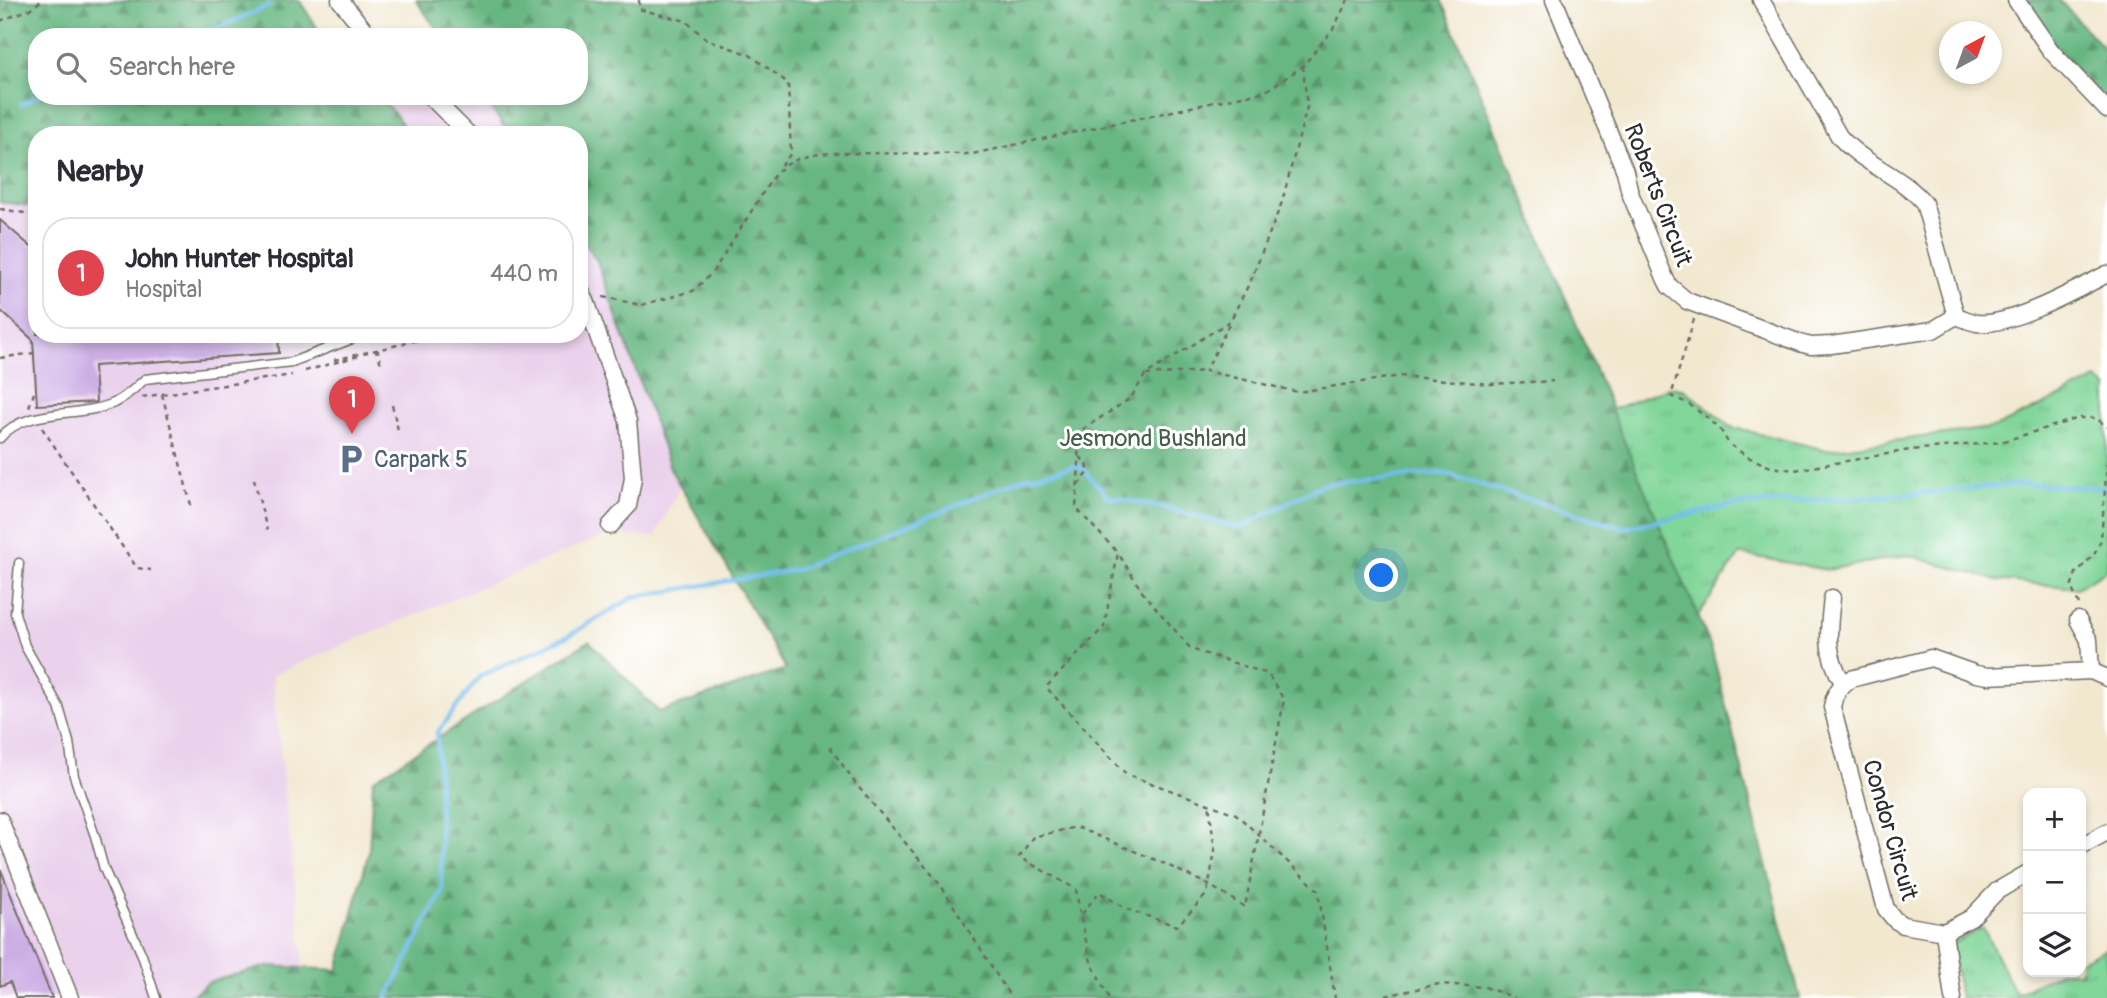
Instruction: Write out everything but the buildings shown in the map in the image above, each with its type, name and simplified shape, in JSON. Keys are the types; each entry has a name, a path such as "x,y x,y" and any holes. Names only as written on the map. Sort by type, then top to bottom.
{"street":[{"path":"340,0 363,28"},
{"name":"Roberts Circuit","path":"1554,0 1625,170 1630,193 1665,278 1676,293 1698,306 1811,346 1933,330 1956,316"},
{"path":"1762,0 1839,136 1851,148 1913,191 1924,203 1956,316 1976,323 2013,317 2036,309 2107,274"},
{"path":"2016,0 2051,51 2107,110"},
{"path":"439,105 460,126"},
{"path":"588,307 628,421 633,478 628,506 610,526"},
{"path":"1832,598 1829,648 1834,669 1843,683 1858,676 1931,658 1988,676 2091,671 2107,678"},
{"path":"2078,620 2089,640 2091,671"},
{"name":"Condor Circuit","path":"1843,683 1833,698 1832,707 1886,909 1903,925 1944,932"},
{"path":"0,820 70,998"},
{"path":"2086,843 2107,832"},
{"path":"1954,998 1944,932 1971,918 1997,891 2023,876"}],"lane":[{"path":"0,438 15,425 113,404 131,393 145,379 292,362 342,343"},
{"path":"19,563 15,613 25,646 59,707 69,743 74,776 96,836 104,869 142,955 156,998"}],"path":[{"path":"0,21 30,9 42,0"},
{"path":"598,296 641,305 693,292 713,272 791,153 788,83 750,55 706,39 686,21 639,9 639,0"},
{"path":"779,169 791,162 818,154 972,154 1266,91 1303,66 1333,29 1348,0"},
{"path":"1206,371 1251,280 1282,202 1307,107 1303,66"},
{"path":"0,209 28,214"},
{"path":"1698,306 1671,396 1689,404 1710,420 1729,443 1748,457 1771,467 1795,470 1910,450 2001,442 2079,418 2096,418 2107,427"},
{"path":"1109,998 1091,962 1076,889 1019,857 1033,837 1076,827 1163,863 1209,885 1245,907 1284,700 1268,674 1191,649 1143,593 1118,552 1076,508 1077,433 1131,398 1145,375 1230,321"},
{"path":"232,379 270,376 407,343"},
{"path":"378,351 381,365"},
{"path":"0,358 34,353"},
{"path":"1145,375 1206,371 1298,391 1400,376 1490,384 1553,381"},
{"path":"162,394 192,509"},
{"path":"392,405 398,430"},
{"path":"36,419 137,568 151,570"},
{"path":"1078,454 1089,472 1078,485"},
{"path":"2078,620 2077,612 2080,606 2071,587 2076,573 2094,555 2101,540 2107,464"},
{"path":"254,479 267,530"},
{"path":"1118,552 1104,627 1046,687 1126,774 1237,814 1318,890 1335,998"},
{"path":"830,747 855,783 940,884 1011,998"},
{"path":"1080,915 1099,892 1126,909 1177,926 1207,894 1215,851 1209,804"},
{"path":"1377,998 1439,984 1485,987 1515,998"}],"shaded area":[{"path":"0,0 28,28 28,105 510,105 832,174 655,537 608,534 272,675 307,998 0,998"}],"green space":[{"path":"0,0 299,0 317,28 28,28 28,105 387,105 403,126 28,126 28,206 0,202"},
{"name":"Jesmond Bushland","path":"416,0 1441,0 1711,647 1800,998 188,998 209,982 268,966 338,970 369,851 373,780 589,641 659,712 786,669 671,470 597,261 588,248 588,126 504,126 489,105 588,105 588,28 436,28"},
{"path":"2026,0 2059,0 2107,52 2107,105 2056,48"},
{"path":"2097,379 2107,387 2107,570 2077,588 1995,580 1908,555 1827,570 1740,554 1698,616 1611,410 1670,387 1684,389 1731,427 1826,450 1997,427"},
{"path":"1983,928 2016,994 2050,977 2086,977 2086,958 2107,948 2107,998 1960,998 1951,944"}],"waterway":[{"path":"218,28 270,5"},
{"path":"21,104 28,101"},
{"path":"387,998 442,891 437,733 480,676 566,637 634,597 799,569 1021,479 1079,465 1107,496 1240,528 1323,484 1442,473 1624,528 1735,505 2024,484 2107,488"}],"place":[{"name":"John Hunter Hospital","path":"352,434"},
{"name":"Carpark 5","path":"351,459"}]}
